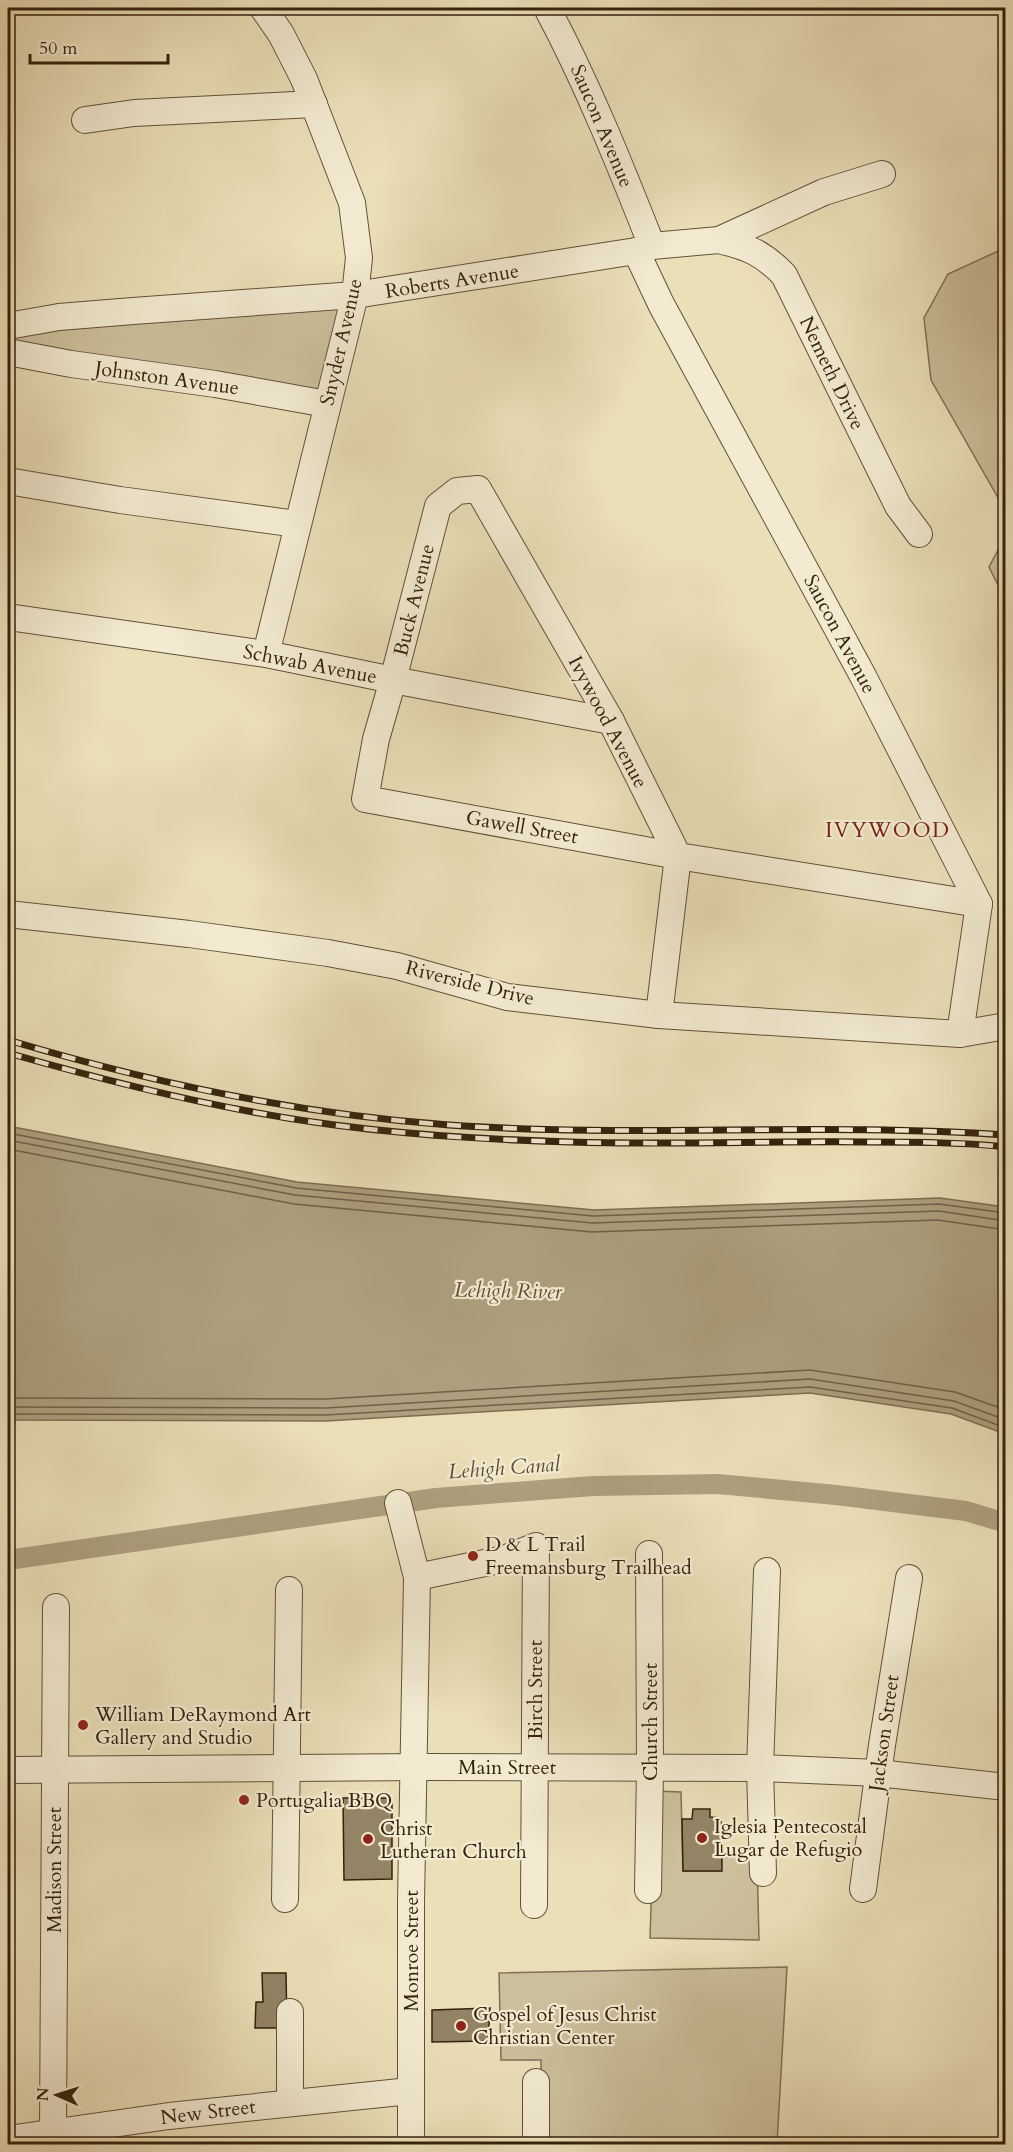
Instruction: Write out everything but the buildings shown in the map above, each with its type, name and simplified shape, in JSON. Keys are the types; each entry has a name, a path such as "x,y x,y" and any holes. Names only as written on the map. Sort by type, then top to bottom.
{"street":[{"name":"Snyder Avenue","path":"263,8 281,34 314,104 352,202 359,258 355,295 266,654"},
{"name":"Saucon Avenue","path":"547,8 608,133 662,304 863,676 979,904"},
{"path":"85,120 134,113 314,104"},
{"name":"Roberts Avenue","path":"8,326 59,317 355,295 644,248 719,240 824,192 882,174"},
{"name":"Nemeth Drive","path":"719,240 748,247 772,263 784,275 898,506 919,534"},
{"name":"Johnston Avenue","path":"8,352 327,404"},
{"path":"8,481 120,500 297,524"},
{"name":"Ivywood Avenue","path":"438,506 457,491 477,489 610,721 678,856"},
{"name":"Buck Avenue","path":"365,799 376,739 438,506"},
{"name":"Schwab Avenue","path":"8,617 266,654 610,721"},
{"name":"Gawell Street","path":"365,799 678,856 979,904"},
{"path":"659,1015 678,856"},
{"path":"960,1034 979,904"},
{"name":"Riverside Drive","path":"8,914 189,933 328,953 397,966 507,997 659,1015 960,1034 1005,1026"},
{"name":"Monroe Street","path":"398,1503 417,1577 413,1767 411,2145"},
{"name":"Birch Street","path":"417,1577 504,1559 536,1546 534,1905"},
{"name":"Church Street","path":"648,1890 649,1554"},
{"path":"763,1873 760,1768 767,1571"},
{"name":"Jackson Street","path":"863,1889 878,1773 909,1578"},
{"path":"285,1899 289,1590"},
{"name":"Madison Street","path":"53,2133 56,1607"},
{"name":"Main Street","path":"8,1770 413,1767 760,1768 878,1773 1005,1787"},
{"path":"290,2012 290,2102"},
{"path":"536,2082 536,2145"},
{"name":"New Street","path":"8,2139 290,2102 410,2091"}],"shaded area":[{"path":"1005,248 1005,510 931,380 924,318 948,274"},
{"path":"340,306 319,389 312,391 26,348 14,341 16,333"},
{"path":"1005,537 1005,599 989,567"},
{"path":"655,1791 681,1792 683,1871 721,1871 722,1857 757,1857 759,1940 650,1938"},
{"path":"787,1967 777,2144 542,2144 541,2060 501,2060 499,1973"}],"water":[{"name":"Lehigh River","path":"8,1126 297,1182 594,1210 940,1198 1005,1207 1005,1434 951,1414 810,1393 326,1421 8,1420"}],"waterway":[{"name":"Lehigh Canal","path":"8,1560 436,1498 593,1486 718,1484 836,1495 966,1511 1006,1523"}],"railway":[{"path":"8,1040 171,1083 282,1105 393,1120 518,1129 867,1130 1006,1135"},
{"path":"8,1053 191,1100 332,1125 412,1133 570,1142 917,1142 1006,1147"}],"place":[{"name":"D & L Trail Freemansburg Trailhead","path":"473,1556"},
{"name":"William DeRaymond Art Gallery and Studio","path":"83,1725"},
{"name":"Portugalia BBQ","path":"244,1800"},
{"name":"Iglesia Pentecostal Lugar de Refugio","path":"702,1838"},
{"name":"Christ Lutheran Church","path":"368,1839"},
{"name":"Gospel of Jesus Christ Christian Center","path":"461,2026"}],"district":[{"name":"IVYWOOD","path":"888,830"}]}
